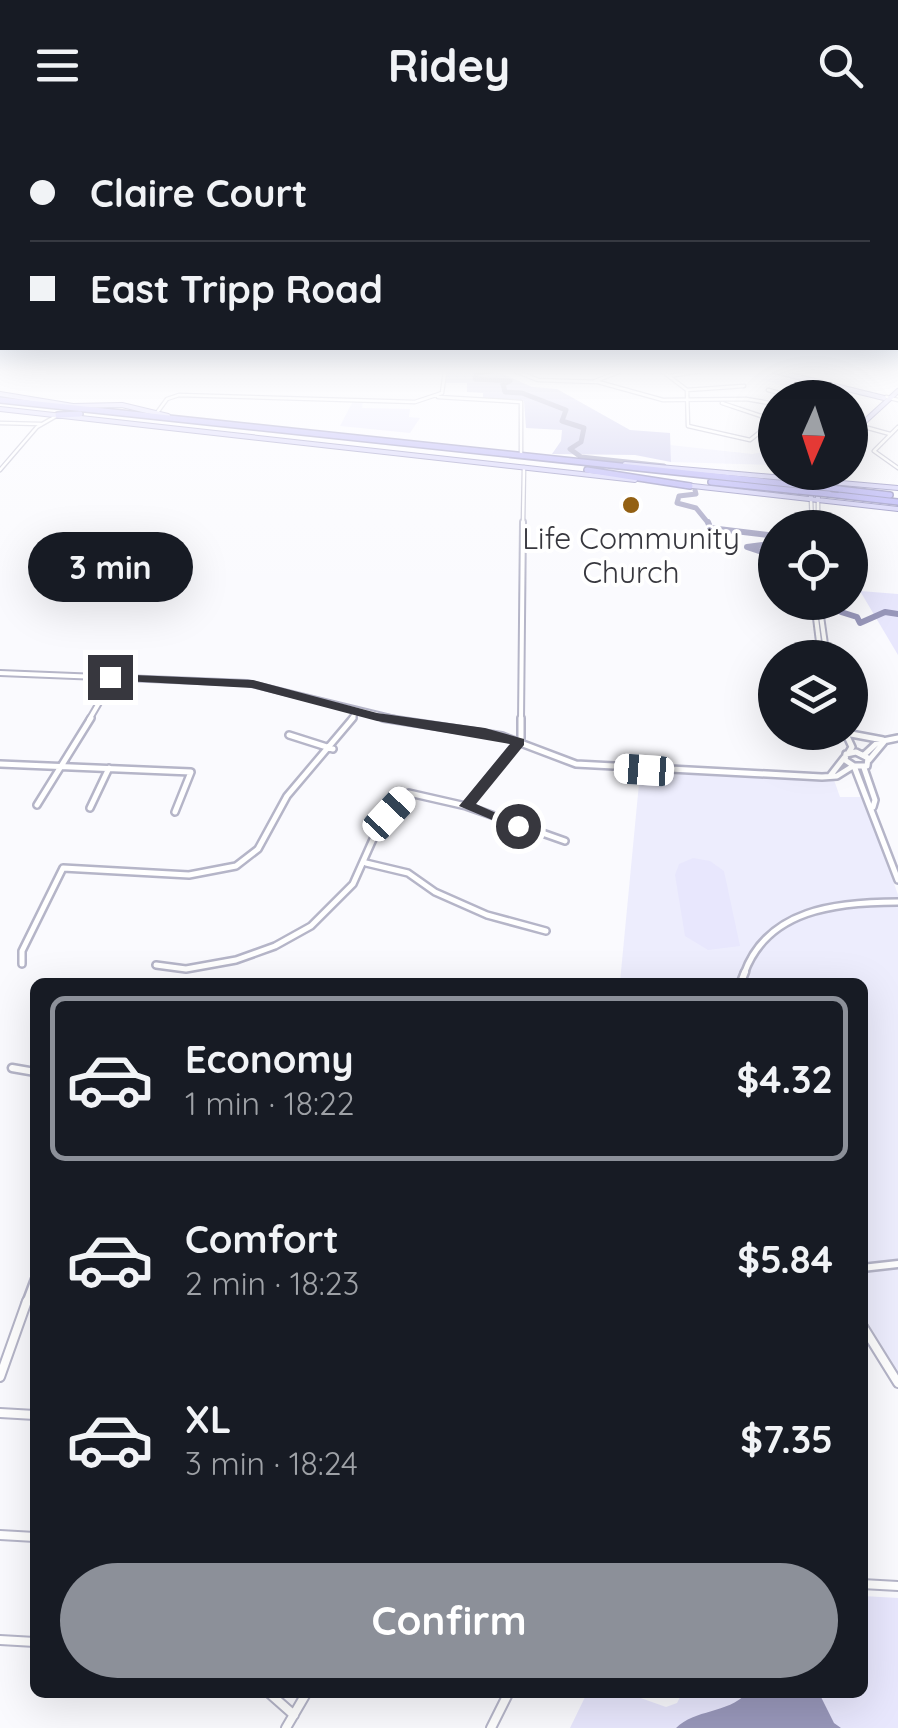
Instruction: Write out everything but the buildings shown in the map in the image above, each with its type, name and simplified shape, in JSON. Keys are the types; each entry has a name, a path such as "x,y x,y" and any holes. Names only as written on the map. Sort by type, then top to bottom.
{"highway":[{"path":"383,446 580,466 726,472"},
{"path":"386,446 898,503"},
{"path":"580,466 690,486"},
{"path":"797,491 806,490"},
{"path":"854,490 898,503"}],"main road":[{"path":"343,446 690,486 804,494 804,490"},
{"path":"444,446 758,475"},
{"path":"868,487 898,488"},
{"path":"812,490 814,500"},
{"path":"814,500 816,490"},
{"path":"825,490 826,498 836,502"},
{"path":"797,491 814,500 898,503"},
{"path":"797,491 814,508 836,502"}],"street":[{"path":"0,470 22,446"},
{"path":"521,446 521,454"},
{"path":"879,446 874,451 898,468"},
{"path":"466,806 519,742 524,467"},
{"path":"814,500 814,508"},
{"path":"0,673 253,684 356,712 485,732 586,765 862,780"},
{"path":"36,805 56,766 82,735 112,677"},
{"path":"22,964 22,951 63,868 196,877 212,876 250,858 263,842 277,809 333,748 356,712"},
{"path":"289,736 333,748"},
{"path":"868,737 898,738"},
{"path":"847,755 866,756 886,740"},
{"path":"822,777 838,771 850,750"},
{"path":"861,750 876,800 873,807"},
{"path":"847,755 862,780 898,880"},
{"path":"0,764 191,772 176,812"},
{"path":"837,776 854,766 865,767"},
{"path":"90,808 109,768"},
{"path":"156,965 171,970 205,967 268,949 303,932 331,910 366,862 378,828 409,793 466,806 565,841"},
{"path":"366,862 408,872 435,892 487,915 546,931"},
{"path":"743,978 760,943 800,914 848,902 898,902"},
{"path":"12,1068 30,1071"},
{"path":"868,1267 898,1264"},
{"path":"0,1377 30,1293"},
{"path":"868,1335 898,1383"},
{"path":"0,1413 30,1415"},
{"path":"0,1535 30,1537"},
{"path":"868,1584 898,1586"},
{"path":"0,1640 30,1642"},
{"path":"275,1698 294,1715"},
{"path":"286,1728 304,1698"},
{"path":"491,1728 505,1698"}],"shaded area":[{"path":"558,446 670,446 671,462 635,455 552,454"},
{"path":"670,446 758,453 758,465 671,462"},
{"path":"868,592 898,594 898,655 868,604"},
{"path":"640,773 834,780 840,797 864,797 898,895 898,1374 868,1323 868,978 620,978"},
{"path":"693,858 710,861 724,871 740,946 708,950 685,936 675,875 679,864"},
{"path":"868,1596 898,1598 898,1728 570,1728 585,1698 641,1698 666,1707 680,1698 868,1698"},
{"path":"822,1698 834,1723 841,1728 676,1728 692,1717 739,1700"}],"waterway":[{"path":"575,446 570,449 581,457 664,466"},
{"path":"695,490 696,494 679,496 677,503 696,508 708,523"},
{"path":"708,523 710,528 758,534"},
{"path":"758,546 747,547 758,551"},
{"path":"868,619 885,612 898,614"},
{"path":"858,620 860,623 867,620"}],"place":[{"name":"Life Community Church","path":"631,505"}],"route":[{"path":"110,677 253,684 377,717 485,732 519,742 466,806 518,826"}]}
